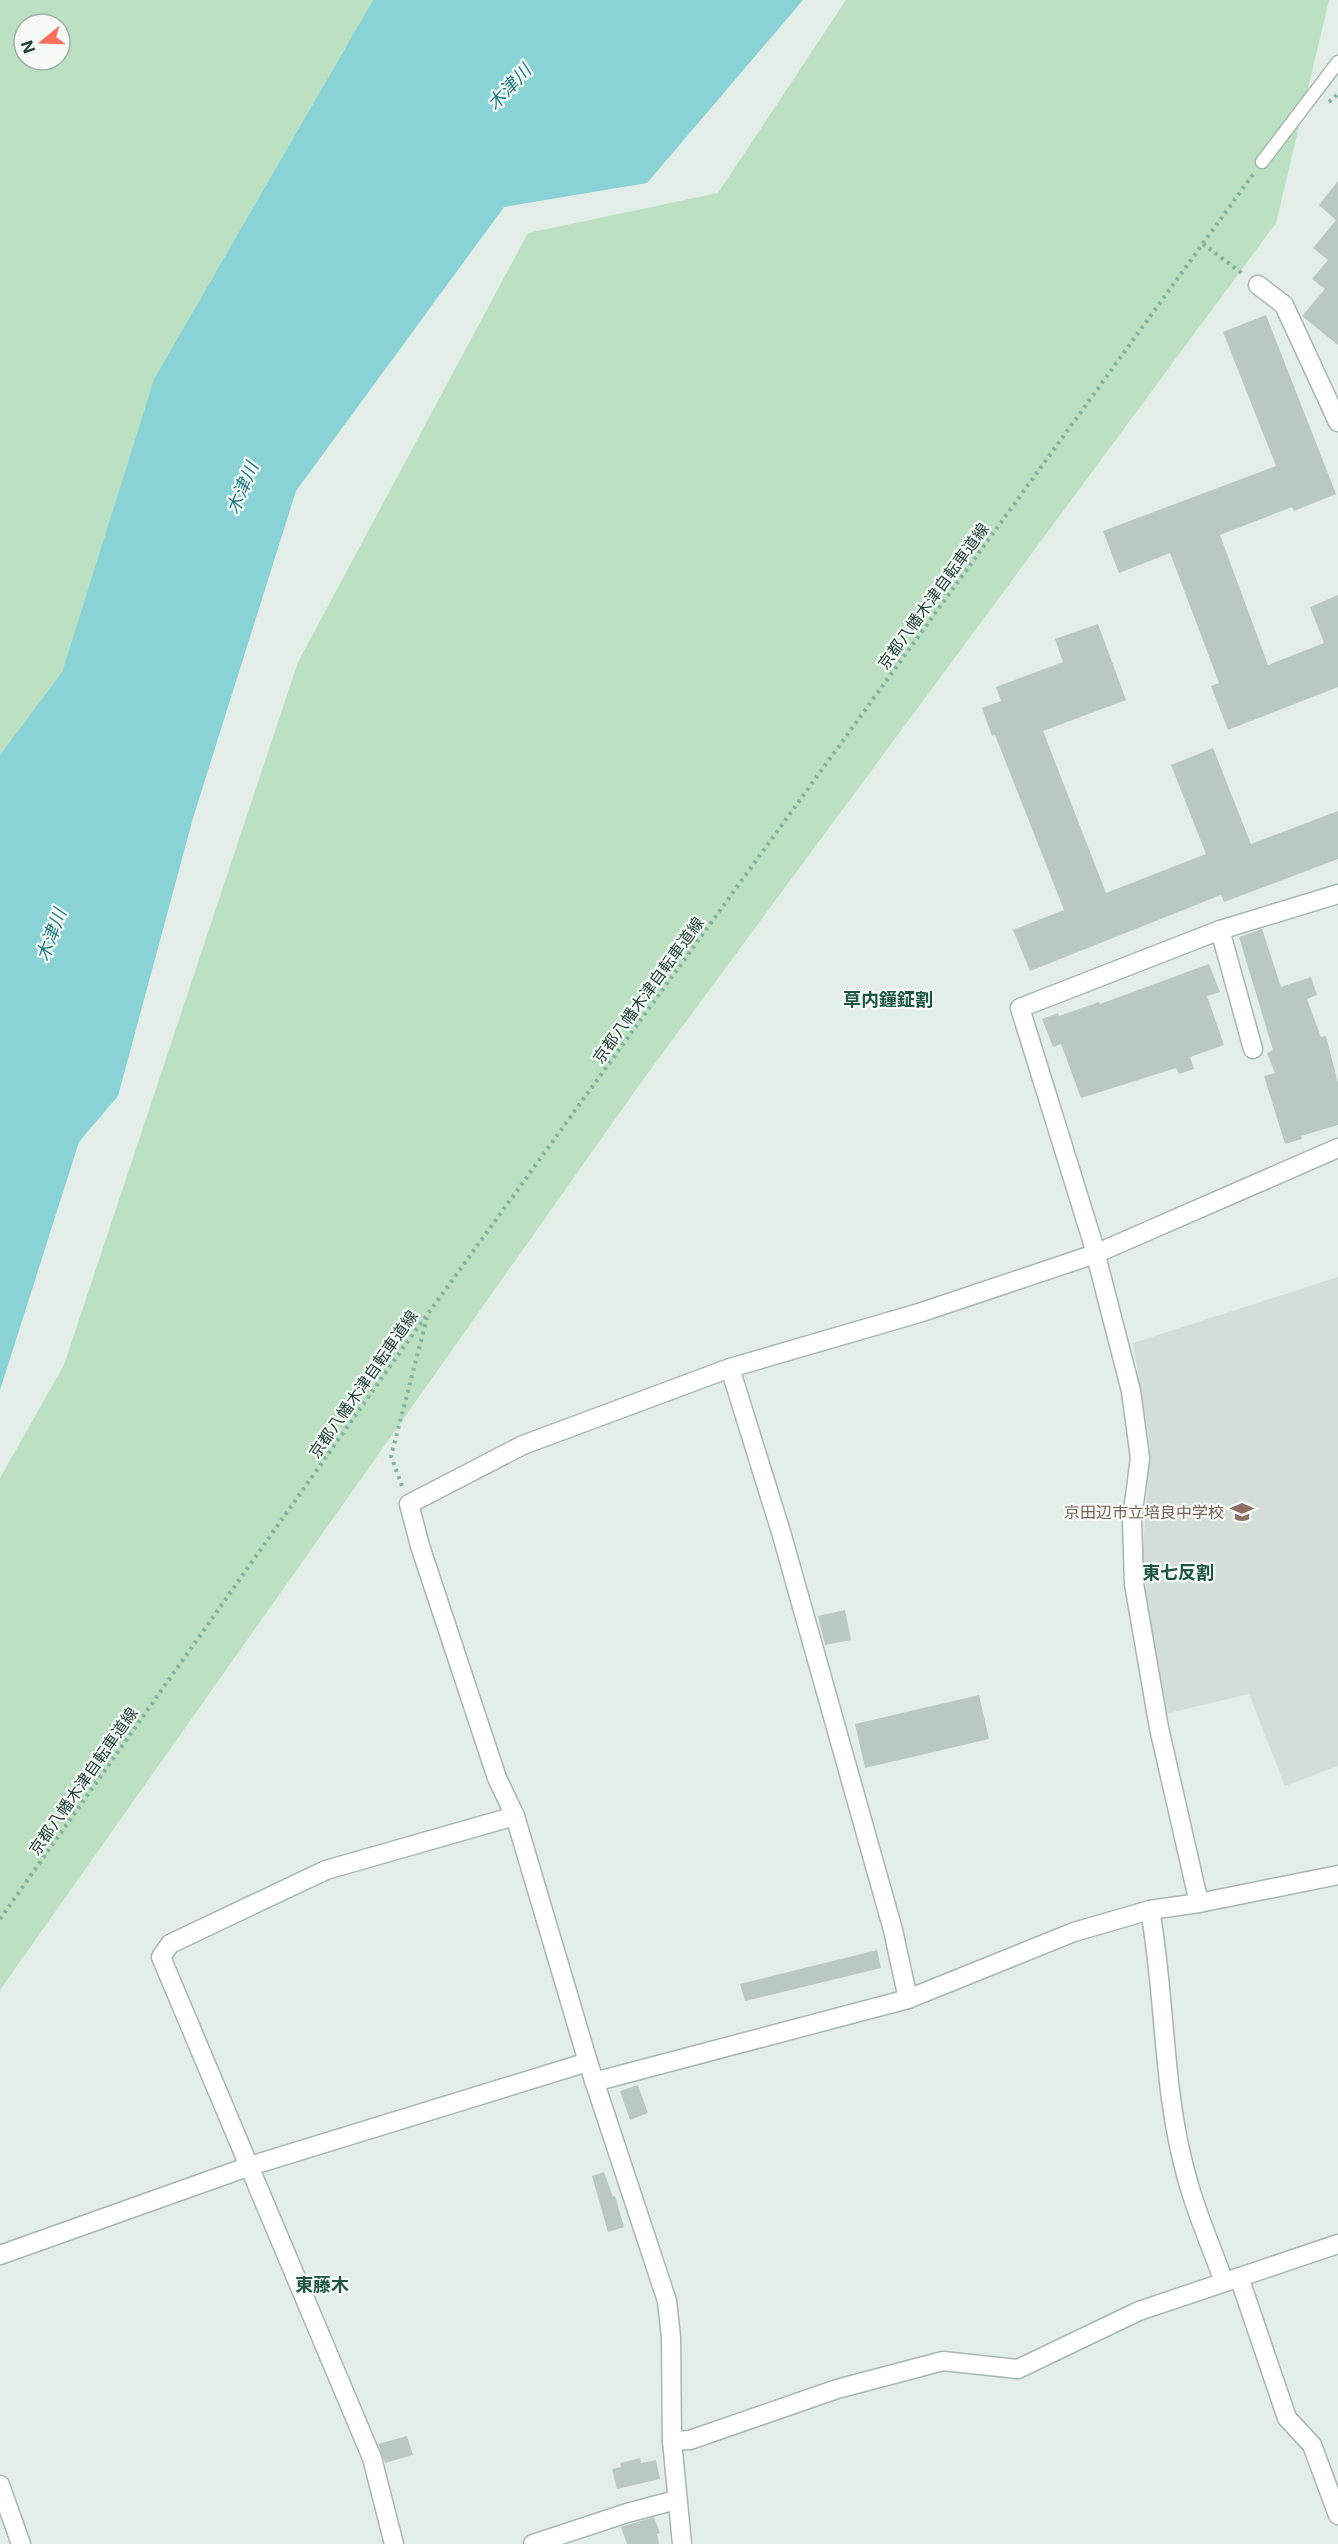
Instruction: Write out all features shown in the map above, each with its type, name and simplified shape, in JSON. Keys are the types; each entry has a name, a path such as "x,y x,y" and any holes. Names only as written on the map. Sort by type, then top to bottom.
{"street":[{"path":"1258,285 1284,305 1337,417"},
{"path":"1199,1904 1160,1728 1134,1584 1132,1519 1140,1458 1131,1391 1095,1254 1020,1008 1220,930 1338,894"},
{"path":"1220,930 1253,1049"},
{"path":"682,2544 672,2440 671,2337 667,2301 594,2082 515,1816 497,1778 420,1546 409,1504 523,1444 730,1368 920,1313 1095,1254 1338,1148"},
{"path":"730,1368 781,1532 892,1930 908,2000"},
{"path":"394,2544 372,2458 161,1957 170,1944 326,1870 515,1816"},
{"path":"594,2082 908,2000 1074,1932 1150,1910 1199,1904 1338,1875"},
{"path":"1150,1910 1156,1942 1172,2101 1186,2178 1232,2279 1287,2418 1312,2445 1338,2515"},
{"path":"0,2255 250,2166 588,2062"},
{"path":"672,2440 690,2440 837,2390 943,2361 1018,2369 1139,2311 1338,2244"},
{"path":"0,2485 21,2544"},
{"path":"533,2544 627,2513 676,2500"}],"lane":[{"path":"1262,162 1338,62"}],"path":[{"path":"1323,109 1338,94"},
{"name":"京都八幡木津自転車道線","path":"0,1919 428,1314 1262,162"},
{"path":"1203,244 1258,285"},
{"path":"409,1504 391,1456 428,1314"}],"shaded area":[{"name":"京田辺市立培良中学校","path":"1338,1277 1338,1766 1285,1786 1249,1694 1164,1714 1141,1577 1150,1446 1133,1343"}],"green space":[{"path":"0,0 373,0 154,379 62,672 0,755"},
{"path":"846,0 1329,0 1276,223 642,1081 0,1990 0,1478 64,1365 298,662 528,233 718,193"}],"water":[{"name":"木津川","path":"373,0 803,0 647,183 504,207 296,491 193,818 118,1096 79,1142 0,1390 0,755 62,672 154,379"}],"building":[{"path":"1338,181 1338,345 1302,316 1325,289 1312,279 1328,260 1313,248 1336,220 1319,205"},
{"path":"1266,315 1336,494 1294,511 1292,507 1220,535 1268,665 1324,643 1310,607 1338,595 1338,687 1228,730 1211,686 1219,683 1170,553 1119,573 1103,531 1276,466 1223,332"},
{"path":"1098,624 1126,700 1043,731 1106,893 1206,854 1171,765 1213,748 1251,844 1338,811 1338,859 1224,902 1221,895 1030,971 1013,930 1064,910 995,735 992,736 982,708 1001,701 996,687 1063,662 1055,639"},
{"path":"1262,929 1281,987 1311,977 1317,995 1307,999 1321,1037 1326,1036 1338,1083 1338,1125 1301,1136 1302,1139 1285,1144 1264,1076 1275,1073 1267,1053 1273,1050 1239,937"},
{"path":"1209,964 1220,992 1207,996 1224,1045 1190,1057 1194,1069 1179,1074 1176,1068 1081,1098 1061,1044 1053,1047 1042,1019 1058,1013 1059,1016 1099,1002 1100,1004"},
{"path":"845,1610 851,1640 825,1645 818,1616"},
{"path":"979,1695 989,1739 865,1768 855,1724"},
{"path":"877,1950 881,1968 745,2001 740,1984"},
{"path":"638,2085 648,2113 630,2120 620,2091"},
{"path":"604,2172 613,2197 615,2196 624,2227 608,2232 592,2176"},
{"path":"407,2436 413,2455 385,2463 378,2444"},
{"path":"640,2458 641,2463 656,2460 660,2479 617,2489 612,2469 621,2467 620,2463"},
{"path":"654,2517 660,2533 657,2534 659,2544 627,2544 621,2527"}],"place":[{"name":"京田辺市立培良中学校","path":"1242,1512"}],"district":[{"name":"草内鐘鉦割","path":"888,999"},
{"name":"東七反割","path":"1178,1572"},
{"name":"東藤木","path":"322,2284"}]}
